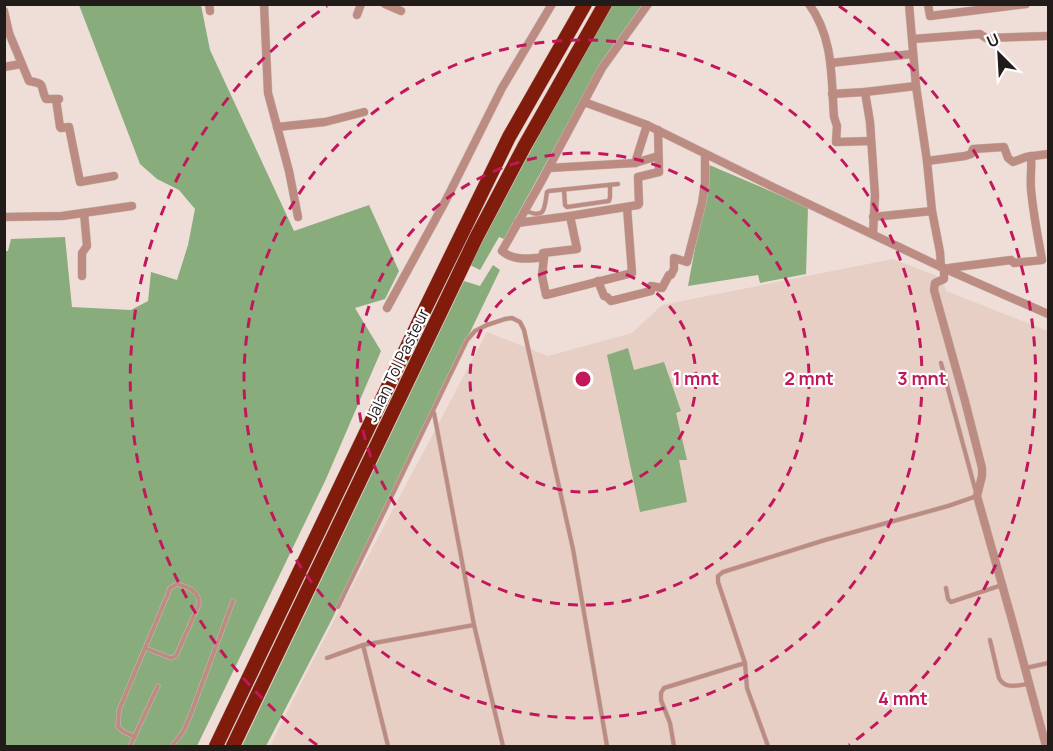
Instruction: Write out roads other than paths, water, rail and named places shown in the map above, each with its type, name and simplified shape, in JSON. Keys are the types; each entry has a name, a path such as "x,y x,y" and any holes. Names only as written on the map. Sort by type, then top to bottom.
{"highway":[{"name":"Jalan Tol Pasteur","path":"216,747 509,137 585,4"},
{"name":"Jalan Tol Pasteur","path":"233,747 476,238 524,147 605,4"}],"street":[{"path":"264,4 268,93 289,171 298,217"},
{"path":"357,15 361,4"},
{"path":"385,4 401,11"},
{"path":"387,308 446,200 502,88 552,4"},
{"path":"544,258 507,256 502,251 603,68 648,4"},
{"path":"809,4 821,27 831,63 834,117 837,126 836,142 871,141"},
{"path":"909,4 913,39 912,54 932,211 944,267 944,279 933,285 982,468 977,496 1046,747"},
{"path":"928,4 930,16 1026,4"},
{"path":"4,12 9,33 29,81 41,84 46,99 58,99 60,127 69,126 80,182 114,176"},
{"path":"913,39 980,34 986,38 1048,36"},
{"path":"831,63 912,54"},
{"path":"4,67 21,64"},
{"path":"832,94 866,93 916,86"},
{"path":"866,93 875,195 873,234"},
{"path":"584,102 647,125 873,234 1048,314"},
{"path":"277,127 325,122 364,112"},
{"path":"634,163 647,125"},
{"path":"517,223 639,204 638,177 659,171 657,130"},
{"path":"927,161 965,156 971,154 974,149 994,147 1004,147 1008,158 1013,162 1021,158 1048,154"},
{"path":"598,281 604,296 610,301 651,291 651,285 662,288 674,269 674,258 687,262 704,193 705,154"},
{"path":"549,168 634,163 658,156"},
{"path":"944,267 1011,260 1014,263 1041,260 1032,205 1031,156"},
{"path":"4,217 62,216 132,206"},
{"path":"570,216 577,249 543,254 542,276 546,295 632,273 627,207"},
{"path":"873,217 932,211"},
{"path":"82,276 82,253 87,246 84,213"}],"lane":[{"path":"525,210 541,214 548,191 618,184"},
{"path":"564,190 567,207 609,201 609,185"},
{"path":"338,607 467,340 475,331 487,325 512,318 520,322 532,362 573,549 607,747"},
{"path":"768,747 747,688 745,663 718,576 723,572 825,540 977,496 941,363"},
{"path":"433,411 474,625 502,747"},
{"path":"135,737 118,727 119,710 170,588 177,584 197,595 199,604 176,656 171,658 145,648"},
{"path":"946,588 948,599 951,602 1003,585"},
{"path":"172,747 183,732 191,713 233,601"},
{"path":"327,658 363,645 474,625"},
{"path":"990,640 1002,684 1005,686 1029,684"},
{"path":"363,645 388,747"},
{"path":"674,747 670,723 661,700 664,688 745,663"},
{"path":"1025,669 1048,663"},
{"path":"130,747 158,686"}]}
